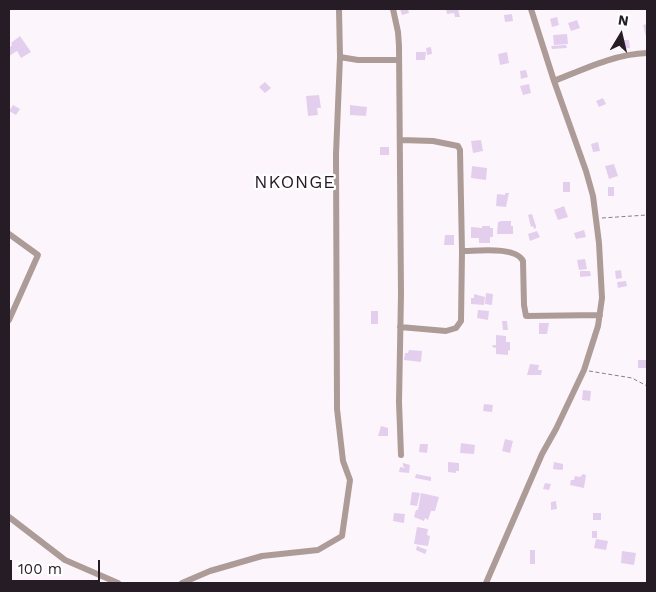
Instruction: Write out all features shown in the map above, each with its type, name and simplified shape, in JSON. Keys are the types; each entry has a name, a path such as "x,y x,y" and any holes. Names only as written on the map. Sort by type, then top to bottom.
{"street":[{"path":"182,583 210,571 262,556 318,550 342,536 350,480 343,461 337,409 336,154 340,57 339,9"},
{"path":"392,9 398,32 401,140 399,402 401,455"},
{"path":"486,583 542,454 584,370 600,315 602,280 597,219 586,171 531,9"},
{"path":"554,81 605,61 647,52"},
{"path":"340,57 358,60 398,60"},
{"path":"400,327 446,331 456,328 461,321 462,251 460,150 458,146 433,141 401,140"},
{"path":"9,234 38,255 9,320"},
{"path":"462,251 511,252 520,256 523,261 526,316 600,315"},
{"path":"9,517 65,560 118,583"}],"path":[{"path":"597,219 647,215"},
{"path":"584,370 632,378 647,386"}],"building":[{"path":"400,9 408,9 409,13 402,15"},
{"path":"446,9 458,9 460,17 455,17 454,13 447,14"},
{"path":"512,14 513,21 505,22 504,15"},
{"path":"557,17 559,25 552,27 550,19"},
{"path":"577,20 580,28 571,31 568,23"},
{"path":"647,24 647,41 643,25"},
{"path":"567,34 568,44 554,45 553,35"},
{"path":"20,36 31,52 21,58 17,51 9,56 11,43"},
{"path":"620,40 629,40 630,48 621,49"},
{"path":"566,45 567,48 552,49 551,46"},
{"path":"431,47 432,54 427,55 426,48"},
{"path":"416,52 426,52 425,60 416,60"},
{"path":"507,52 509,63 500,65 498,54"},
{"path":"526,70 528,77 521,79 520,71"},
{"path":"265,82 271,88 265,93 259,87"},
{"path":"529,84 531,93 523,95 520,86"},
{"path":"319,95 321,108 317,108 318,115 308,116 306,96"},
{"path":"603,98 606,104 599,107 596,101"},
{"path":"13,105 20,109 16,115 9,111"},
{"path":"350,105 367,107 366,116 350,115"},
{"path":"481,140 483,151 473,153 471,141"},
{"path":"598,142 600,151 593,152 591,144"},
{"path":"380,147 389,147 389,155 380,155"},
{"path":"614,164 618,176 609,179 605,166"},
{"path":"472,166 487,168 486,180 471,178"},
{"path":"563,182 570,182 570,192 563,192"},
{"path":"608,187 614,187 614,196 608,196"},
{"path":"505,193 509,193 506,207 496,206 497,194 505,195"},
{"path":"564,206 568,217 558,220 554,210"},
{"path":"532,214 536,226 534,229 533,226 531,227 528,215"},
{"path":"511,221 513,234 497,234 498,222"},
{"path":"482,226 493,228 493,237 490,237 490,243 479,243 479,238 471,238 471,227 482,228"},
{"path":"584,230 586,237 576,239 574,233"},
{"path":"537,231 540,237 530,241 528,234"},
{"path":"445,235 454,235 454,245 444,245"},
{"path":"585,259 587,269 579,270 577,260"},
{"path":"621,270 622,278 616,279 615,271"},
{"path":"580,271 590,271 591,276 580,277"},
{"path":"626,281 627,286 618,288 617,282"},
{"path":"486,293 493,294 492,305 485,304"},
{"path":"474,294 485,297 484,305 471,304 471,298 474,298"},
{"path":"478,310 489,311 488,320 477,318"},
{"path":"371,311 378,311 378,324 371,324"},
{"path":"502,321 507,321 508,330 503,330"},
{"path":"539,323 549,323 547,334 539,334"},
{"path":"496,335 506,336 506,342 510,342 508,355 496,354 496,348 492,347 496,345"},
{"path":"409,350 422,351 421,362 404,360 405,353 408,353"},
{"path":"638,360 647,360 647,368 638,368"},
{"path":"530,364 539,365 538,370 542,370 541,375 527,375"},
{"path":"583,390 591,391 590,401 582,400"},
{"path":"484,404 493,405 492,412 483,411"},
{"path":"381,426 388,428 388,436 378,436"},
{"path":"505,439 513,441 510,453 502,451"},
{"path":"461,443 475,445 474,454 460,453"},
{"path":"420,444 428,444 427,453 419,452"},
{"path":"448,462 459,463 459,471 456,471 456,473 448,472"},
{"path":"554,462 563,464 563,469 553,469"},
{"path":"403,463 410,465 409,473 399,472 400,467 405,468"},
{"path":"416,474 431,477 431,481 415,478"},
{"path":"583,474 586,475 584,488 570,485 571,480 574,480 575,476 580,477"},
{"path":"545,483 551,484 549,490 543,489"},
{"path":"412,492 420,493 417,506 410,505"},
{"path":"421,493 439,497 435,511 431,511 428,520 425,518 424,521 414,517 416,510 418,510"},
{"path":"556,501 557,509 551,510 551,502"},
{"path":"394,513 405,514 404,523 393,521"},
{"path":"593,513 601,513 601,520 593,520"},
{"path":"417,527 428,529 427,535 430,536 428,546 414,544"},
{"path":"592,531 597,531 597,538 592,538"},
{"path":"596,539 608,541 606,550 594,548"},
{"path":"417,546 427,550 425,554 416,550"},
{"path":"530,550 535,550 535,564 530,564"},
{"path":"622,551 636,553 634,565 621,563"}],"district":[{"name":"NKONGE","path":"295,183"}]}
